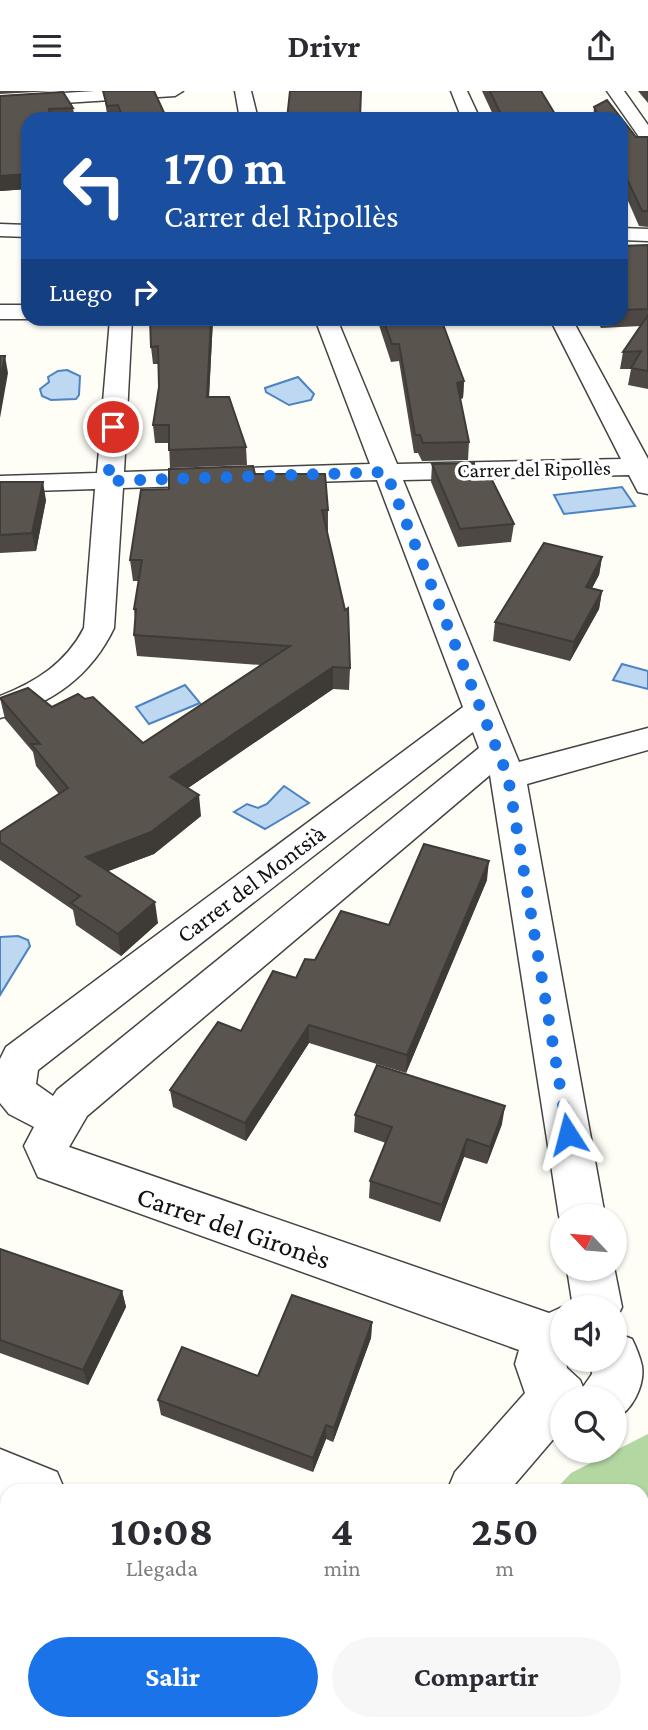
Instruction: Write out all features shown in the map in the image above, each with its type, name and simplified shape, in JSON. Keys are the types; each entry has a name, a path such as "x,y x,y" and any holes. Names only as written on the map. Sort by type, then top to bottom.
{"street":[{"path":"0,102 67,94 175,91"},
{"path":"243,91 248,112"},
{"path":"459,91 468,112"},
{"path":"615,91 648,137"},
{"path":"67,94 73,112"},
{"path":"0,216 21,216"},
{"path":"0,230 21,231"},
{"path":"628,235 648,235"},
{"path":"628,250 648,251"},
{"path":"0,312 21,312"},
{"path":"0,707 13,704 52,683 81,658 99,628 120,326"},
{"path":"329,326 503,764 580,1204"},
{"path":"565,326 644,474"},
{"name":"Carrer del Ripollès","path":"0,484 386,472 644,474"},
{"name":"Carrer del Montsià","path":"57,1107 23,1101 14,1091 13,1080 21,1059 482,709"},
{"path":"0,1119 57,1107 503,764 648,739"},
{"name":"Carrer del Gironès","path":"57,1107 46,1146 54,1163 550,1332"},
{"path":"550,1340 543,1347 541,1372 550,1386"},
{"path":"481,1484 550,1420"},
{"path":"0,1476 20,1484"}],"green space":[{"path":"648,1434 648,1484 561,1484 571,1473 591,1463 627,1463 627,1445"}],"water":[{"path":"67,370 80,376 79,395 76,399 51,400 42,396 40,389 49,382 48,377 58,371"},
{"path":"298,377 314,394 311,400 289,405 266,392 265,388"},
{"path":"622,487 635,506 564,514 554,495"},
{"path":"622,664 648,671 648,689 613,680"},
{"path":"185,685 200,703 149,724 136,707"},
{"path":"284,786 309,803 265,829 234,812 247,804 258,808 267,804"},
{"path":"18,936 28,940 30,946 0,995 0,937"}],"building":[{"path":"103,91 154,91 164,112 120,112 118,105 107,106"},
{"path":"290,91 361,91 360,112 288,112"},
{"path":"490,91 541,91 554,112 500,112"},
{"path":"63,92 73,108 49,109 50,112 21,112 21,174 0,176 0,96"},
{"path":"607,100 616,112 596,112 594,107"},
{"path":"628,127 636,137 648,137 648,211 642,211 628,181"},
{"path":"648,245 648,309 628,310 628,246"},
{"path":"648,315 648,371 631,368 641,351 623,352"},
{"path":"150,326 211,326 207,397 229,397 246,447 169,450 169,425 153,425 159,387 158,346 151,347"},
{"path":"386,326 444,326 464,381 457,383 469,442 423,443 420,435 415,435 399,344 392,344"},
{"path":"0,356 5,356 0,381"},
{"path":"474,463 475,471 487,470 514,524 460,529 432,464"},
{"path":"253,466 255,474 325,474 328,510 322,510 345,610 348,608 350,668 333,667 170,777 199,795 151,832 86,857 155,902 118,934 71,903 80,896 0,842 0,832 68,788 31,744 40,744 0,698 28,688 52,707 78,694 85,699 93,697 143,743 290,646 134,635 134,609 142,560 130,560 141,490 169,489 169,469"},
{"path":"0,482 43,482 32,533 0,535"},
{"path":"544,543 602,557 586,587 602,591 574,642 495,622"},
{"path":"424,844 489,861 407,1055 309,1025 245,1123 170,1090 218,1022 241,1031 273,971 296,978 305,959 315,960 341,911 389,925"},
{"path":"377,1065 505,1106 490,1147 467,1139 442,1205 370,1181 392,1127 355,1115"},
{"path":"0,1249 122,1291 83,1370 0,1340"},
{"path":"292,1295 372,1322 334,1428 326,1425 313,1458 158,1400 182,1347 258,1376"}],"route":[{"path":"113,427 108,481 386,472 508,777 568,1134"}]}
